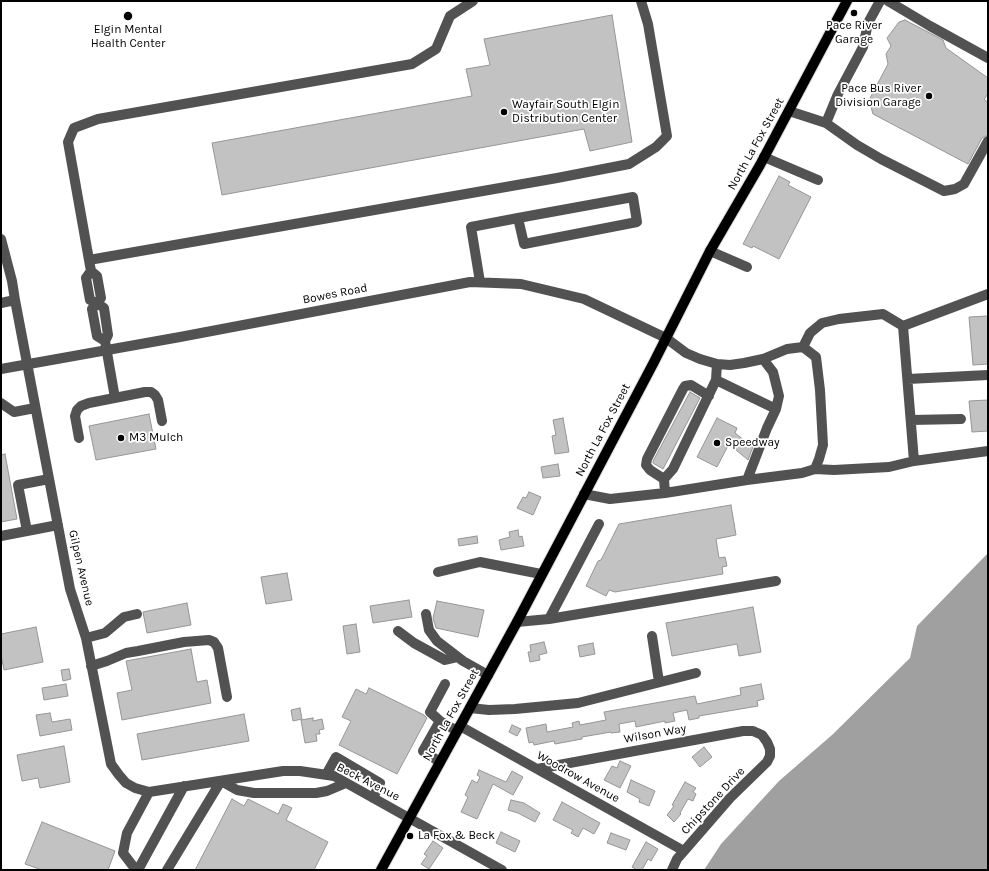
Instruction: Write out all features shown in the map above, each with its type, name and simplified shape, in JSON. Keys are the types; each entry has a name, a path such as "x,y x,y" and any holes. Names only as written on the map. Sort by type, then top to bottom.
{"main road":[{"name":"North La Fox Street","path":"381,870 517,622 710,251 764,158 848,1"}],"street":[{"path":"115,398 106,346 108,335 104,308 97,303 101,298 97,276 91,271 68,142 74,128 98,119 412,64 436,49 450,16 472,1"},
{"path":"89,260 629,164 656,147 667,136 648,24 641,1"},
{"path":"826,123 838,94 863,47 868,23 880,1"},
{"path":"888,1 988,58"},
{"path":"789,111 826,123 881,160 944,191 955,189 964,184 988,142"},
{"path":"764,158 818,180"},
{"path":"480,282 471,227 518,218 633,197 638,222 524,244 518,218"},
{"name":"Gilpen Avenue","path":"1,239 12,281 70,589 86,638 111,764 119,775"},
{"path":"710,251 747,267"},
{"name":"Bowes Road","path":"1,369 106,346 470,282 521,284 584,299 666,338 686,352 700,359 717,364 730,365 763,359 786,349 803,347"},
{"path":"903,326 988,294"},
{"path":"1,303 15,300"},
{"path":"814,470 823,445 820,390 816,357 803,347 810,334 822,323 839,319 883,314 903,326"},
{"path":"903,326 914,461"},
{"path":"747,480 776,409 779,396 773,372 763,359"},
{"path":"665,493 664,479 673,469 709,396 716,380 717,364"},
{"path":"908,379 988,375"},
{"path":"716,380 776,409"},
{"path":"664,479 650,470 646,465 646,459 683,389 685,386 691,385 709,396"},
{"path":"79,438 75,416 77,410 81,406 89,403 151,392 156,395 158,400 162,421"},
{"path":"1,403 14,412 35,408"},
{"path":"911,420 961,419"},
{"path":"584,494 610,499 665,493 814,470 889,467 914,461 988,451"},
{"path":"27,531 18,485 49,480"},
{"path":"549,619 599,524"},
{"path":"1,536 58,525"},
{"path":"438,572 480,562 541,574"},
{"path":"517,622 549,619 776,581"},
{"path":"86,638 105,633 124,617 137,614"},
{"path":"426,614 429,630 437,640 458,657 488,675"},
{"path":"398,631 414,643 445,660 458,657"},
{"path":"652,636 659,682"},
{"path":"91,666 108,661 126,653 184,642 209,640 214,642 218,648 228,697"},
{"path":"470,708 489,710 516,709 578,703 696,673"},
{"path":"440,762 423,751 440,721 430,712 445,684"},
{"name":"Woodrow Avenue","path":"440,721 459,728 537,769 684,850"},
{"name":"Wilson Way","path":"537,769 743,731 762,735 770,749"},
{"name":"Chipstone Drive","path":"672,870 677,859 684,850 730,798 767,762 770,756 770,749"},
{"path":"326,775 336,758 380,783 373,798"},
{"name":"Beck Avenue","path":"119,775 126,783 135,788 149,792 283,771 300,771 334,776 502,870"},
{"path":"168,870 221,781 237,790 254,793 316,793 327,791 346,783"},
{"path":"149,792 127,833 123,853 137,870 184,786"}],"shaded area":[{"path":"988,553 988,870 704,870 721,844 779,781 832,735 910,658 917,626"}],"building":[{"name":"Wayfair South Elgin Distribution Center","path":"612,15 632,142 590,151 584,129 222,195 212,143 472,96 466,69 490,65 484,39"},
{"name":"Pace Bus River Division Garage","path":"905,20 943,40 946,48 988,78 988,93 984,100 988,102 988,135 982,138 968,164 873,114 869,100 888,64 886,54 891,46 887,38 899,22"},
{"path":"779,176 790,182 788,185 811,197 779,259 753,246 752,248 743,244"},
{"path":"988,316 988,364 973,365 969,317"},
{"path":"690,392 700,398 663,469 653,463 653,461"},
{"path":"988,400 988,431 972,432 969,401"},
{"path":"149,414 156,449 96,460 89,426"},
{"path":"563,418 569,452 555,454 552,436 556,435 553,420"},
{"name":"Speedway","path":"717,418 737,428 735,433 753,447 748,460 729,444 717,467 697,457"},
{"path":"5,454 17,519 1,522 1,455"},
{"path":"558,464 560,476 543,478 541,467"},
{"path":"529,492 541,497 533,515 517,508 523,497 526,498"},
{"path":"731,505 736,535 716,539 719,558 725,557 727,566 722,567 723,574 615,592 609,590 606,596 586,586 619,524"},
{"path":"518,530 519,537 522,536 524,546 501,550 499,540 510,537 509,532"},
{"path":"477,536 478,543 459,546 458,539"},
{"path":"287,573 292,600 266,604 261,577"},
{"path":"409,600 412,617 373,623 370,606"},
{"path":"437,601 484,610 478,637 436,628 433,618"},
{"path":"187,603 191,625 147,633 143,612"},
{"path":"753,607 761,652 739,656 737,644 672,656 666,623"},
{"path":"356,624 360,652 347,654 343,626"},
{"path":"36,627 43,662 4,670 1,655 1,634"},
{"path":"544,642 547,653 539,655 540,660 530,662 528,652 531,652 530,645"},
{"path":"593,643 595,654 580,657 578,646"},
{"path":"191,649 197,682 207,680 211,703 122,720 117,693 132,690 126,661"},
{"path":"69,669 71,679 63,681 61,670"},
{"path":"66,684 68,696 44,700 42,688"},
{"path":"761,684 764,699 757,701 758,706 699,716 699,718 689,720 687,710 673,713 675,721 665,723 665,721 636,727 635,721 619,724 620,732 582,737 582,739 555,744 554,741 534,745 533,742 529,743 526,728 546,724 547,732 573,727 572,723 579,721 580,725 606,720 604,712 695,696 697,704 741,695 740,688"},
{"path":"369,688 424,715 427,718 397,774 339,745 351,721 342,717 356,689 366,694"},
{"path":"300,708 302,719 293,721 291,710"},
{"path":"50,713 52,722 70,719 72,730 40,736 36,715"},
{"path":"244,714 249,741 142,760 137,734"},
{"path":"313,718 313,721 322,719 324,729 319,730 320,734 316,734 317,741 305,743 301,720"},
{"path":"512,725 521,729 517,736 509,732"},
{"path":"64,746 70,782 40,788 38,778 22,781 17,755"},
{"path":"704,747 712,757 700,767 692,757"},
{"path":"620,761 631,766 620,788 604,780 612,766 617,768"},
{"path":"479,770 506,782 512,771 523,777 513,795 493,784 477,819 461,812 468,797 465,795 472,780 477,783 480,777 477,775"},
{"path":"631,780 655,791 649,806 639,802 640,799 627,792"},
{"path":"685,782 696,788 693,792 696,794 693,801 688,799 680,813 681,814 674,822 667,815 674,806 672,805"},
{"path":"232,799 244,806 248,799 278,814 283,804 292,808 286,820 328,842 314,870 195,870"},
{"path":"511,800 524,803 540,813 535,822 518,813 508,810"},
{"path":"562,802 600,823 594,834 583,828 578,837 571,833 573,830 553,820"},
{"path":"42,822 115,851 108,870 42,870 25,864"},
{"path":"501,832 520,841 515,852 496,843"},
{"path":"611,833 630,840 626,850 607,843"},
{"path":"433,841 443,848 429,869 421,864 427,856 424,854"},
{"path":"646,842 658,849 651,861 648,859 642,870 637,870 632,867"}],"place":[{"name":"Pace River Garage","path":"854,13"},
{"name":"Elgin Mental Health Center","path":"128,16"},
{"name":"Pace Bus River Division Garage","path":"929,96"},
{"name":"Wayfair South Elgin Distribution Center","path":"504,112"},
{"name":"M3 Mulch","path":"121,438"},
{"name":"Speedway","path":"717,443"},
{"name":"La Fox & Beck","path":"410,836"}]}
